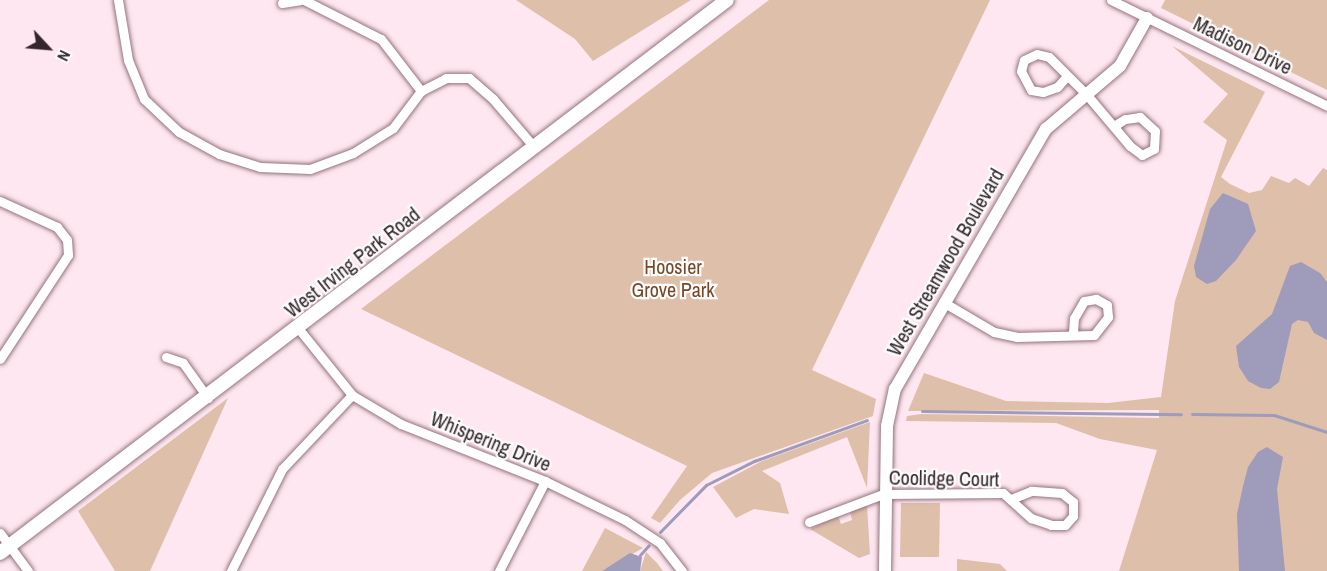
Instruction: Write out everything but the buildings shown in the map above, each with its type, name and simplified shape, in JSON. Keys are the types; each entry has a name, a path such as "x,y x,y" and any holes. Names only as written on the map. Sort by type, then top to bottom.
{"main road":[{"name":"West Irving Park Road","path":"5,549 208,398 727,0"}],"street":[{"path":"118,0 128,60 144,99 178,132 219,154 260,167 310,169 353,153 393,128 421,91 446,78 469,78 493,99 534,147"},
{"path":"282,3 300,0"},
{"path":"304,0 381,39 421,91"},
{"name":"Madison Drive","path":"1111,0 1327,106"},
{"name":"West Streamwood Boulevard","path":"885,571 883,494 889,407 903,373 942,302 1046,129 1120,66 1147,18"},
{"path":"1067,76 1057,87 1043,92 1031,90 1021,71 1024,60 1037,54 1049,57 1087,95 1114,126 1142,155 1154,149 1155,131 1140,117 1125,119 1114,126"},
{"path":"0,201 57,227 67,240 68,255 3,347 0,359"},
{"path":"942,302 1005,336 1096,333 1108,317 1107,305 1096,299 1084,302 1074,318 1073,333"},
{"name":"Whispering Drive","path":"298,328 352,395 401,424 545,481 645,532 682,571"},
{"path":"166,357 183,363 208,398"},
{"path":"231,571 282,469 352,395"},
{"path":"499,571 545,481"},
{"name":"Coolidge Court","path":"809,522 883,494 1003,493 1031,518 1051,525 1065,525 1073,516 1073,502 1062,493 1031,492 1011,499"},
{"path":"0,532 5,549 28,571"}],"green space":[{"path":"516,0 691,0 593,61 575,39"},
{"name":"Hoosier Grove Park","path":"769,0 990,0 812,370 876,399 873,416 712,473 680,500 660,523 651,518 687,466 361,309"},
{"path":"1165,0 1327,0 1327,90 1161,8"},
{"path":"1172,46 1265,92 1221,177 1249,193 1262,190 1271,176 1289,183 1295,178 1309,186 1323,168 1327,170 1327,571 1119,571 1157,450 1100,439 1056,423 906,421 907,416 922,414 1159,418 1159,410 908,411 924,373 1006,401 1108,403 1161,397 1175,301 1227,140 1203,122 1228,94"},
{"path":"228,398 150,571 115,571 78,511"},
{"path":"870,422 867,488 847,437 762,471 780,483 789,514 754,509 736,518 713,487 762,461"},
{"path":"901,503 940,503 939,557 900,557"},
{"path":"867,505 870,554 859,558 810,529 838,516 841,524 852,520 850,511"},
{"path":"605,528 643,548 602,571 582,571"},
{"path":"646,552 657,563 663,571 640,571"},
{"path":"957,559 1000,564 1007,571 957,571"}],"shaded area":[{"path":"1223,193 1248,204 1256,231 1236,260 1216,281 1207,284 1196,277 1194,266 1210,209"},
{"path":"1301,262 1320,273 1327,282 1327,340 1314,333 1308,322 1298,320 1292,324 1279,382 1270,389 1261,388 1248,381 1239,367 1236,346 1272,314 1290,266"},
{"path":"1267,447 1283,457 1277,489 1285,571 1239,571 1237,514 1243,486 1248,467 1258,452"},
{"path":"630,553 642,557 640,571 602,571"}],"waterway":[{"path":"922,411 1181,414"},
{"path":"1192,414 1274,415 1327,432"},
{"path":"660,532 706,485 754,461 867,420"},
{"path":"640,555 649,545"}]}
